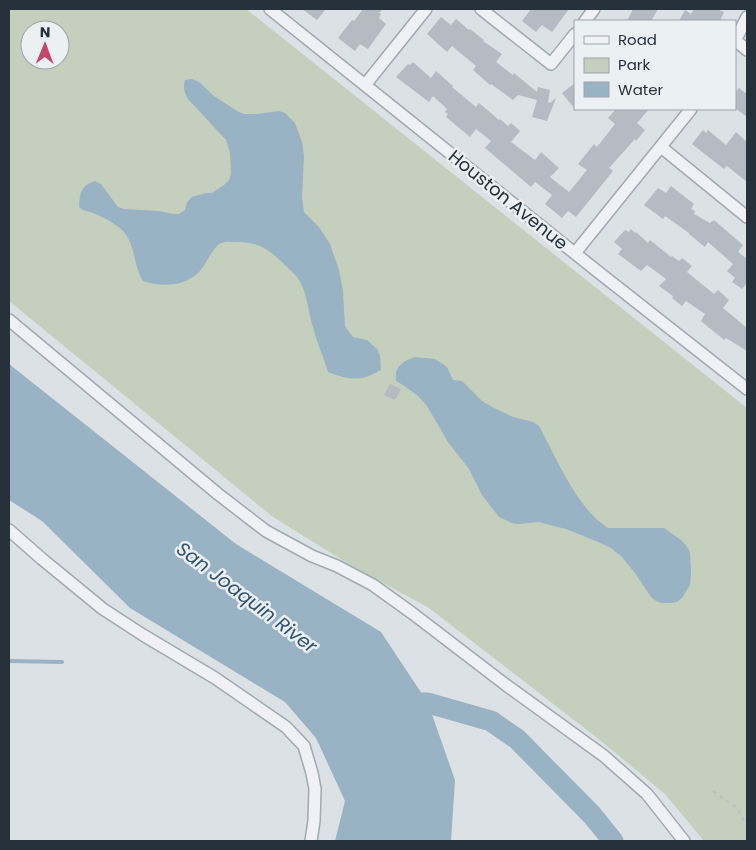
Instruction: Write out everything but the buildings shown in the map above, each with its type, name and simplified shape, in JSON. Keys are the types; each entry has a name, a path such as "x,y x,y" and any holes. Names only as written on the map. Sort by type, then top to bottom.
{"street":[{"name":"Houston Avenue","path":"270,9 575,254 747,389"},
{"path":"365,85 426,9"},
{"path":"481,9 551,64 574,35"},
{"path":"586,20 594,9"},
{"path":"736,38 747,17"},
{"path":"736,41 747,50"},
{"path":"575,254 690,110"},
{"path":"660,147 747,216"},
{"path":"9,320 218,494 266,531 312,556 374,585 506,686 604,756 647,794 684,841"},
{"path":"9,530 103,609 215,678 292,733 304,746 316,789 311,841"}],"path":[{"path":"713,791 736,807 747,822"}],"green space":[{"path":"9,9 246,9 747,408 747,841 704,841 665,794 596,737 429,608 352,566 273,517 9,301"}],"water":[{"path":"192,79 199,82 214,96 244,114 279,111 285,113 295,123 302,142 304,156 302,198 304,212 319,227 330,244 339,270 343,291 345,326 353,337 367,340 377,349 380,355 381,370 361,378 342,377 328,372 302,285 293,273 264,248 245,242 223,242 215,249 200,271 187,280 165,285 150,283 143,281 137,269 130,243 123,231 109,220 79,207 82,191 86,185 95,181 101,184 118,207 179,214 185,210 187,202 192,197 212,193 229,180 231,174 230,153 226,140 188,99 184,87 185,80"},
{"path":"415,357 435,359 447,367 453,380 462,381 482,401 513,417 533,422 539,426 577,496 597,520 608,528 664,528 681,540 690,552 691,572 690,585 682,598 677,602 670,603 656,601 651,597 622,557 611,548 598,542 566,529 539,522 518,524 499,517 482,495 469,469 448,442 427,406 418,396 396,381 396,372 400,365 406,360"},
{"name":"San Joaquin River","path":"9,364 236,544 381,632 428,703 455,780 451,841 335,841 345,801 316,738 285,702 130,608 42,521 9,500"}],"waterway":[{"path":"9,661 62,662"},
{"path":"400,703 428,703 491,721 517,739 592,815 613,841"}]}
